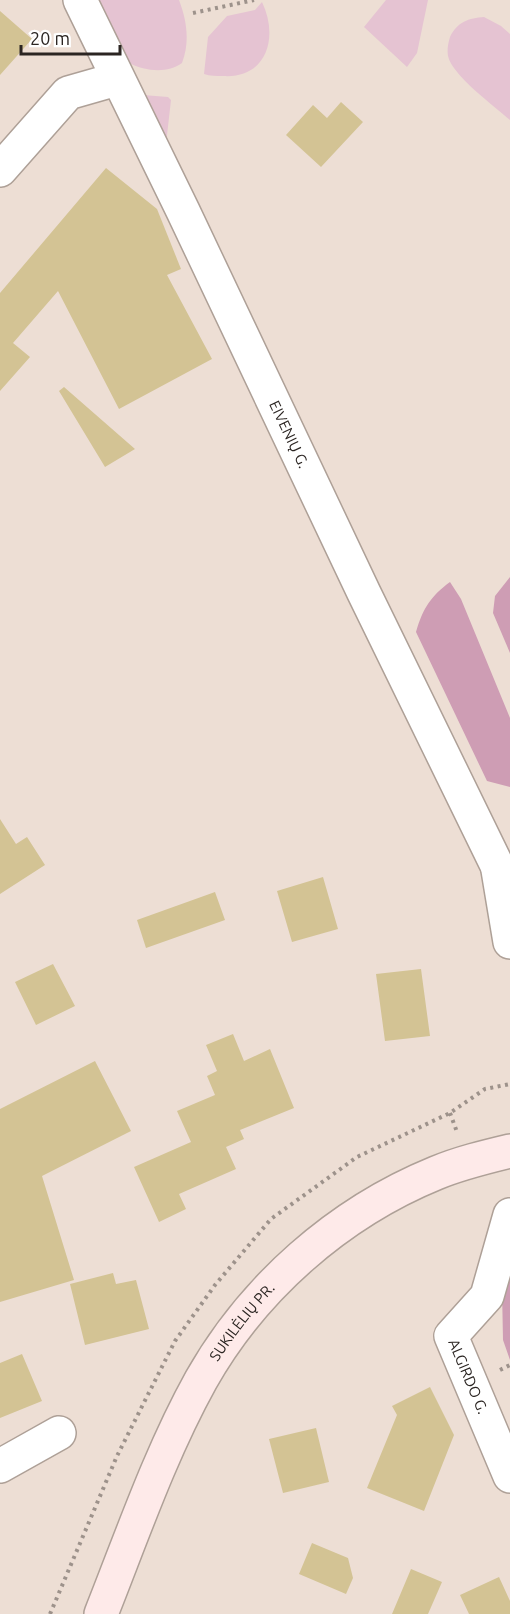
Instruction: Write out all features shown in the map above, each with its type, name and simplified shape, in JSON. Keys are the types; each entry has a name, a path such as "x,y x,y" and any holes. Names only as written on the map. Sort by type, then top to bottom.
{"main road":[{"name":"SUKILĖLIŲ PR.","path":"101,1614 147,1498 185,1411 238,1323 266,1290 326,1237 376,1202 437,1172 510,1151"}],"street":[{"name":"EIVENIŲ G.","path":"80,0 504,880 510,942"},
{"path":"0,170 68,93 117,79"},
{"name":"ALGIRDO G.","path":"510,1215 487,1296 451,1336 510,1476"},
{"path":"0,1466 59,1433"}],"path":[{"path":"193,13 254,0"}],"shaded area":[{"path":"96,0 179,0 186,32 186,47 182,63 170,69 156,70 129,63"},
{"path":"386,0 428,0 417,53 407,67 364,27"},
{"path":"262,2 267,15 269,42 259,63 250,71 238,75 204,74 208,37 227,16 255,10"},
{"path":"484,17 510,34 510,120 465,81 451,64 448,56 449,39 456,28 473,18"},
{"path":"143,95 168,97 171,100 166,144"},
{"path":"510,577 510,653 493,613 495,596"},
{"path":"450,582 461,599 510,718 510,787 487,781 416,632 428,603"},
{"path":"510,1268 510,1360 503,1340 502,1289"}],"building":[{"path":"0,11 32,39 0,75"},
{"path":"341,102 363,122 321,167 286,135 313,105 327,118"},
{"path":"106,168 157,209 181,269 167,275 212,359 119,409 58,291 13,343 30,357 0,391 0,293"},
{"path":"64,387 135,449 105,467 59,391"},
{"path":"0,819 16,844 27,837 45,865 0,894"},
{"path":"323,877 338,929 292,942 277,891"},
{"path":"215,892 225,920 146,948 137,920"},
{"path":"53,964 75,1006 36,1025 15,982"},
{"path":"421,969 430,1036 385,1041 376,974"},
{"path":"233,1034 244,1061 270,1049 294,1108 240,1130 244,1139 226,1147 236,1169 179,1194 186,1209 159,1222 134,1167 191,1142 177,1111 215,1095 207,1076 217,1071 206,1045"},
{"path":"95,1061 131,1131 42,1176 74,1280 0,1302 0,1109"},
{"path":"113,1273 116,1284 136,1280 149,1329 85,1345 70,1284"},
{"path":"22,1354 42,1401 0,1418 0,1363"},
{"path":"430,1387 454,1435 424,1511 367,1488 397,1415 392,1406"},
{"path":"316,1428 329,1482 283,1493 269,1439"},
{"path":"312,1543 348,1558 353,1578 346,1594 299,1574"},
{"path":"411,1569 442,1582 428,1614 392,1614"},
{"path":"499,1577 510,1601 510,1614 469,1614 460,1595"}]}
